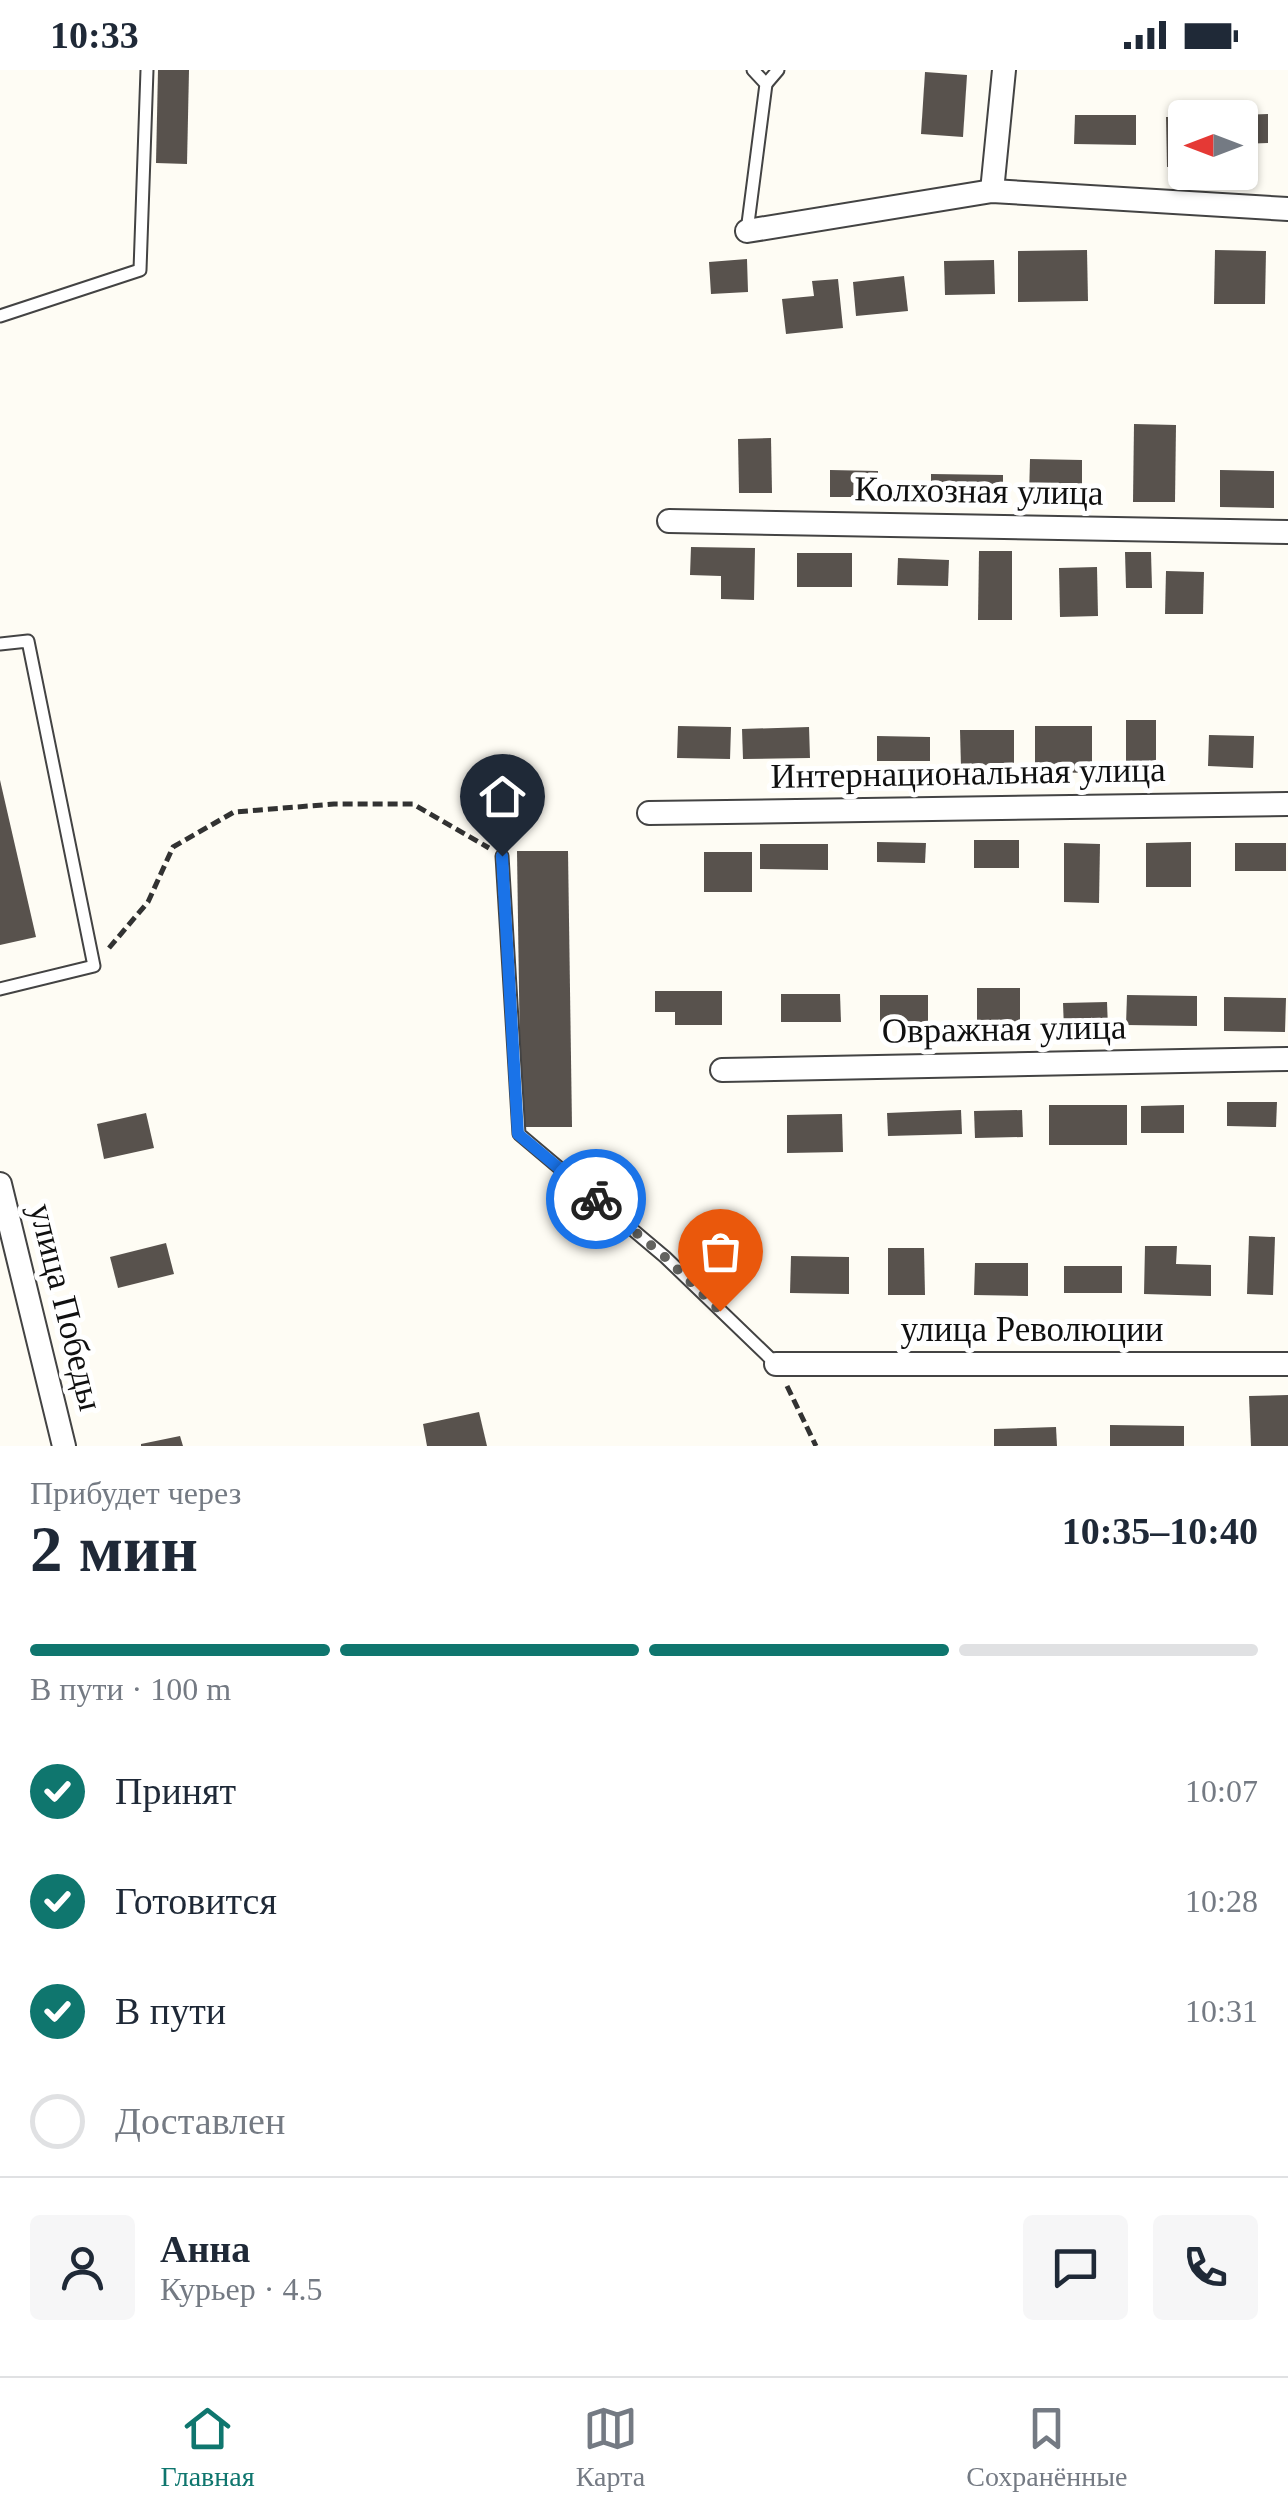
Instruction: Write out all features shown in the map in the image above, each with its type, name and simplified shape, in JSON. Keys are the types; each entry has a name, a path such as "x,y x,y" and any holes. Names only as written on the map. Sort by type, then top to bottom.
{"street":[{"path":"992,191 1004,70"},
{"path":"747,230 992,191 1288,210"},
{"name":"Колхозная улица","path":"669,521 1288,532"},
{"name":"Интернациональная улица","path":"649,813 1288,804"},
{"name":"Овражная улица","path":"722,1070 1288,1058"},
{"name":"улица Победы","path":"0,1184 64,1446"},
{"name":"улица Революции","path":"776,1364 1288,1364"}],"lane":[{"path":"0,316 140,270 147,70"},
{"path":"753,70 766,84"},
{"path":"747,230 766,84 778,70"},
{"path":"0,644 28,641 94,966 0,989"},
{"path":"502,856 518,1134 665,1257 776,1364"}],"path":[{"path":"94,966 148,902 173,847 234,812 334,804 413,804 502,856"},
{"path":"776,1364 816,1446"}],"building":[{"path":"158,70 189,70 187,164 156,163"},
{"path":"925,72 967,75 963,137 921,134"},
{"path":"1258,114 1268,114 1268,143 1258,143"},
{"path":"1075,115 1136,115 1136,145 1074,144"},
{"path":"1166,117 1168,117 1168,167"},
{"path":"1087,250 1088,301 1018,302 1018,251"},
{"path":"1215,250 1266,251 1265,304 1214,304"},
{"path":"747,259 748,292 711,294 709,262"},
{"path":"994,260 995,294 945,295 944,261"},
{"path":"904,276 908,311 856,316 853,282"},
{"path":"838,279 843,328 786,334 782,299 814,296 812,281"},
{"path":"1134,424 1176,425 1175,502 1133,502"},
{"path":"771,438 772,493 739,493 738,439"},
{"path":"1030,459 1082,460 1082,498 1029,497"},
{"path":"830,470 878,471 878,497 830,497"},
{"path":"1220,470 1274,471 1274,508 1220,507"},
{"path":"931,474 1003,475 1003,503 931,502"},
{"path":"691,547 755,548 754,600 721,599 721,576 690,575"},
{"path":"979,551 1012,551 1012,620 978,620"},
{"path":"1125,552 1151,552 1152,588 1126,588"},
{"path":"797,553 852,553 852,587 797,587"},
{"path":"898,558 949,560 948,586 897,585"},
{"path":"1097,567 1098,616 1060,617 1059,568"},
{"path":"1166,571 1204,572 1203,614 1165,614"},
{"path":"1126,720 1156,720 1156,772 1126,772"},
{"path":"678,726 731,727 730,759 677,758"},
{"path":"1035,726 1092,726 1092,773 1035,772"},
{"path":"809,727 810,758 743,759 742,729"},
{"path":"960,730 1014,730 1014,767 961,767"},
{"path":"1209,735 1254,736 1253,768 1208,766"},
{"path":"877,736 930,737 930,761 877,761"},
{"path":"0,780 36,937 0,945"},
{"path":"974,840 1019,840 1019,868 974,868"},
{"path":"877,842 926,843 925,863 877,862"},
{"path":"1191,842 1191,887 1146,887 1146,843"},
{"path":"1064,843 1100,844 1099,903 1064,902"},
{"path":"1235,843 1286,843 1286,871 1235,871"},
{"path":"760,844 828,844 828,870 760,869"},
{"path":"517,851 568,851 572,1127 521,1127"},
{"path":"704,852 752,852 752,892 704,892"},
{"path":"977,988 1020,988 1020,1028 977,1029"},
{"path":"655,991 722,991 722,1025 675,1025 675,1012 655,1012"},
{"path":"781,994 840,994 841,1022 781,1022"},
{"path":"880,995 928,995 928,1024 880,1024"},
{"path":"1127,995 1197,996 1197,1026 1126,1025"},
{"path":"1224,997 1286,998 1285,1032 1224,1031"},
{"path":"1107,1002 1108,1028 1064,1029 1063,1003"},
{"path":"1227,1102 1277,1102 1276,1127 1227,1126"},
{"path":"1049,1105 1127,1105 1127,1145 1049,1145"},
{"path":"1184,1105 1184,1133 1141,1133 1141,1106"},
{"path":"961,1110 962,1134 888,1136 887,1113"},
{"path":"1022,1110 1023,1137 975,1138 974,1111"},
{"path":"146,1113 154,1148 104,1159 97,1124"},
{"path":"842,1114 843,1152 787,1153 787,1115"},
{"path":"1249,1236 1275,1237 1273,1295 1247,1294"},
{"path":"166,1243 174,1274 118,1288 110,1257"},
{"path":"1145,1246 1177,1246 1176,1264 1211,1265 1211,1296 1144,1294"},
{"path":"888,1248 924,1248 925,1295 888,1295"},
{"path":"791,1256 849,1257 849,1294 790,1293"},
{"path":"975,1263 1028,1263 1028,1296 974,1295"},
{"path":"1064,1266 1122,1266 1122,1293 1064,1293"},
{"path":"1288,1395 1288,1446 1251,1446 1249,1396"},
{"path":"479,1412 487,1446 427,1446 423,1424"},
{"path":"1110,1425 1184,1426 1184,1446 1110,1446"},
{"path":"1056,1427 1057,1446 994,1446 994,1429"},
{"path":"180,1436 183,1446 141,1446 141,1444"}],"way so far":[{"path":"596,1199 665,1257 720,1311"}],"route":[{"path":"502,856 518,1134 596,1199"}]}
